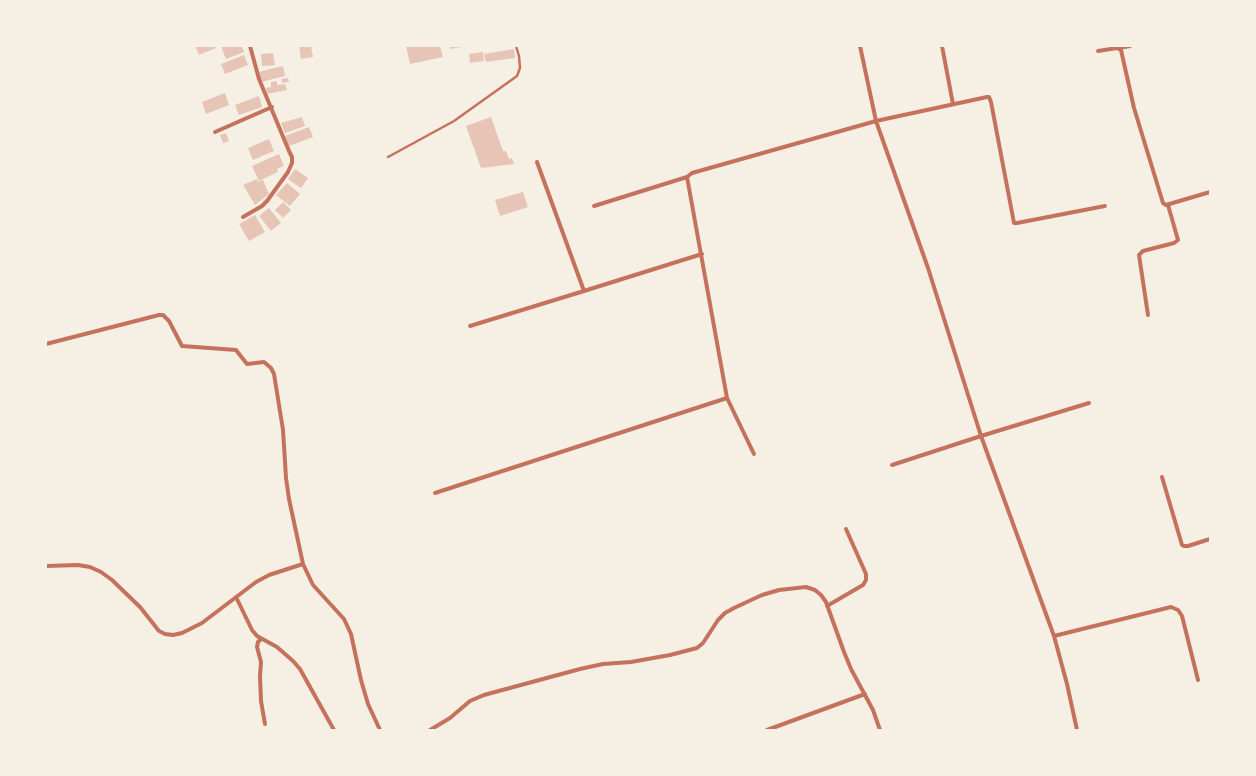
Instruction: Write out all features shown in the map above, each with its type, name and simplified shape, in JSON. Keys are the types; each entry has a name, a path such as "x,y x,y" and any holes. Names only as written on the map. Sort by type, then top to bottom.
{"street":[{"path":"243,217 262,206 267,201 288,172 292,163 292,157 259,79 250,46"},
{"path":"860,46 876,121 928,268 981,436 1054,636 1067,684 1077,730"},
{"path":"942,46 953,104"},
{"path":"1098,51 1130,46"},
{"path":"1119,48 1134,108 1161,200 1163,203 1168,205 1210,192"},
{"path":"594,206 687,177 692,172 876,121 987,97 990,99 1012,220 1014,223 1017,224 1105,206"},
{"path":"215,132 272,107"},
{"path":"537,162 584,291"},
{"path":"687,177 727,398 754,454"},
{"path":"1148,315 1138,255 1143,251 1174,243 1178,240 1168,205"},
{"path":"470,326 702,254"},
{"path":"46,344 163,315 169,321 182,346 236,350 247,364 264,362 268,364 274,374 283,430 289,499 303,564 313,585 344,620 351,634 360,680 368,704 380,730"},
{"path":"435,493 727,398"},
{"path":"892,465 1089,403"},
{"path":"1162,477 1182,545 1188,546 1210,539"},
{"path":"827,606 863,585 866,580 866,574 846,529"},
{"path":"46,566 78,565 90,567 101,572 112,580 140,607 159,631 165,634 173,635 182,633 202,623 236,597 269,575 303,564"},
{"path":"431,730 450,718 470,702 484,695 580,669 603,664 631,662 670,655 697,648 703,643 718,620 725,613 779,590 806,587 815,590 821,595 827,606 846,657 873,710 880,730"},
{"path":"236,597 252,630 261,639 277,648 300,669 334,730"},
{"path":"1054,636 1171,607 1178,610 1182,616 1198,680"},
{"path":"261,639 258,642 257,647 261,662 261,701 265,724"},
{"path":"767,730 865,694"}],"lane":[{"path":"388,157 454,121 517,76 520,68 516,46"}],"building":[{"path":"195,46 215,46 216,48 199,55"},
{"path":"221,46 242,46 244,52 226,59"},
{"path":"299,46 311,46 313,57 301,59"},
{"path":"406,46 440,46 443,57 410,64"},
{"path":"450,46 462,46 462,47 450,49"},
{"path":"514,49 515,58 486,62 484,54"},
{"path":"483,52 484,61 470,63 469,54"},
{"path":"273,53 275,65 262,66 261,54"},
{"path":"244,55 248,65 225,74 221,64"},
{"path":"283,66 285,76 261,82 259,72"},
{"path":"288,78 289,82 282,83 282,79"},
{"path":"277,81 277,85 285,84 287,90 267,94 266,88 271,87 271,82"},
{"path":"225,93 229,105 206,114 202,102"},
{"path":"259,96 262,107 239,115 235,105"},
{"path":"302,117 305,126 285,133 281,123"},
{"path":"491,117 503,151 506,151 509,159 512,158 514,164 481,168 466,126"},
{"path":"309,127 313,137 289,146 285,136"},
{"path":"226,133 229,141 223,143 220,135"},
{"path":"269,139 274,151 253,160 248,148"},
{"path":"279,154 284,166 277,169 278,172 259,181 252,166"},
{"path":"295,169 308,178 301,188 288,179"},
{"path":"257,179 258,182 263,180 269,194 255,205 243,185"},
{"path":"287,183 300,194 290,206 276,195"},
{"path":"523,192 528,207 500,216 495,200"},
{"path":"283,202 291,210 283,218 275,210"},
{"path":"269,208 281,223 271,231 259,216"},
{"path":"255,215 265,232 249,241 239,224"}]}
